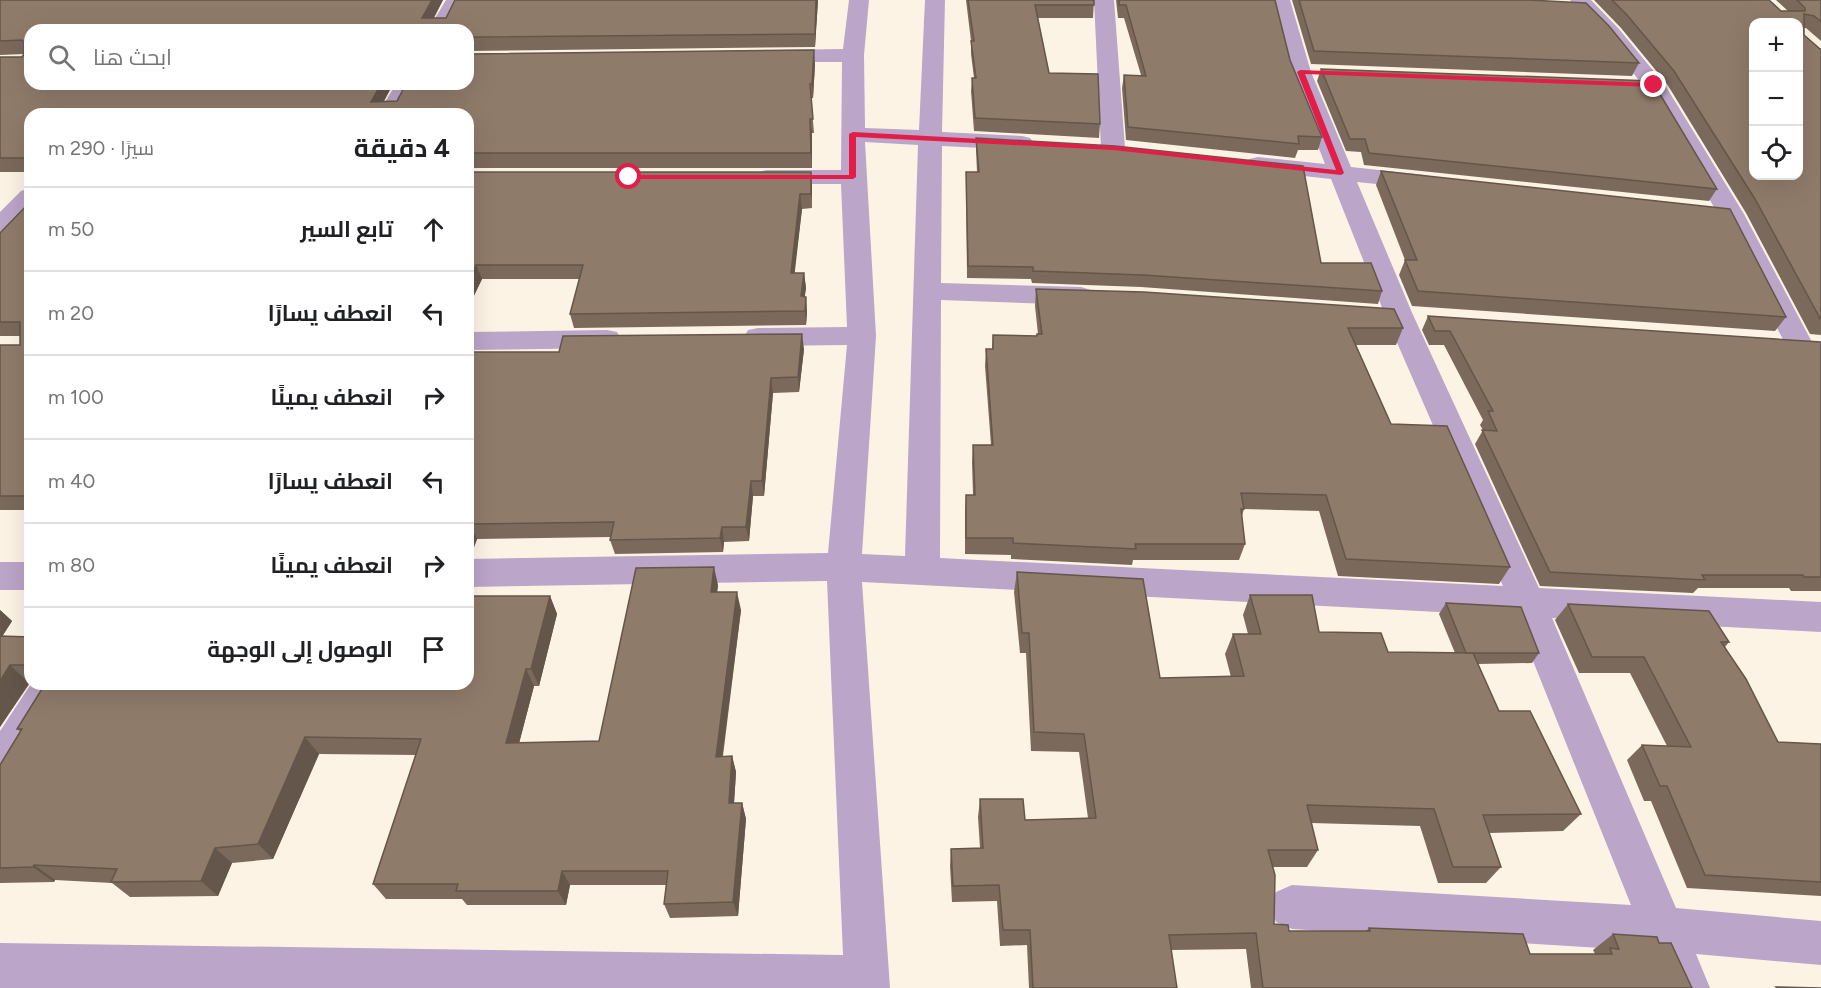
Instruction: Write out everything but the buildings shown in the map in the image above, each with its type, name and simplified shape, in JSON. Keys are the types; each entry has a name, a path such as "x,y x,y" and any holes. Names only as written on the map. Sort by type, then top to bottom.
{"street":[{"path":"442,24 456,0"},
{"path":"0,966 868,983 844,567 862,336 853,177 854,55 859,0"},
{"path":"922,571 930,137 935,0"},
{"path":"1104,0 1113,149"},
{"path":"1280,0 1312,73 1341,173 1399,315 1527,601 1687,988"},
{"path":"1576,4 1612,33 1719,212 1810,345"},
{"path":"748,56 854,55"},
{"path":"392,108 403,90"},
{"path":"853,134 1044,144"},
{"path":"1238,162 1447,184"},
{"path":"747,177 853,177"},
{"path":"0,226 24,202"},
{"path":"927,291 1106,297"},
{"path":"733,338 862,336"},
{"path":"474,341 639,339"},
{"path":"1764,341 1810,345"},
{"path":"474,573 844,567 1821,616"},
{"path":"0,576 24,576"},
{"path":"0,765 48,690"},
{"path":"1292,907 1662,929 1821,943"}],"route":[{"path":"629,177 853,177 853,134 1113,148 1341,173 1300,72 1654,85"}]}
